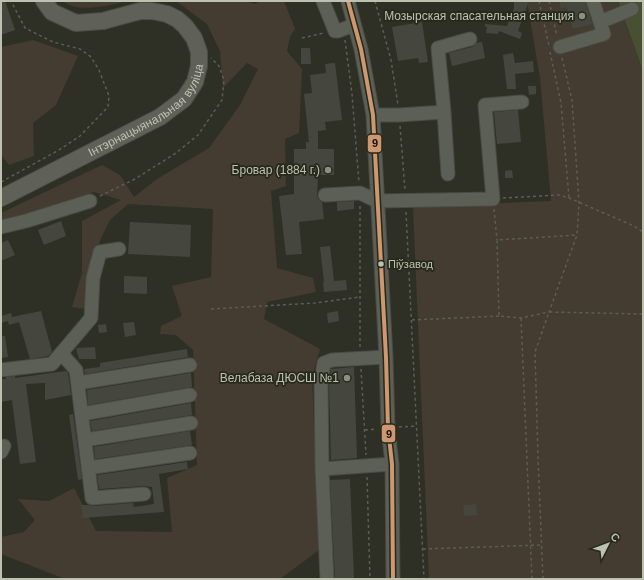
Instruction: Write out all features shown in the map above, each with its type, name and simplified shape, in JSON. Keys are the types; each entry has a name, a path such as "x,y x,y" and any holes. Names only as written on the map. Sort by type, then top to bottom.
{"main road":[{"name":"Інтэрнацыянальная вуліца","path":"1,198 160,117 184,99 195,82 199,66 199,52 194,38 185,26 177,19 167,14 152,11 140,12 103,20 76,23 52,12 44,1"}],"street":[{"path":"323,1 361,49 373,115 386,357 388,428 392,464 394,579"},
{"path":"344,28 348,1"},
{"path":"560,47 604,34 597,12 630,5"},
{"path":"448,174 438,48 470,39"},
{"path":"325,196 360,193 377,200 406,201 493,199 485,105 522,102"},
{"path":"373,115 444,112"},
{"path":"1,227 26,221 90,201"},
{"path":"1,370 52,364 91,318 93,278 100,252 119,249"},
{"path":"61,353 76,370 92,498 144,494"},
{"path":"326,579 322,469 321,382 324,363 332,360 386,357"},
{"path":"78,383 190,365"},
{"path":"82,414 190,395"},
{"path":"85,440 191,423"},
{"path":"88,468 190,453"},
{"path":"322,469 392,464"}],"path":[{"path":"1,182 59,150 80,136 108,107 109,96 99,70 91,57 80,49 53,42 25,28 11,1"},
{"path":"375,1 391,60 399,115 406,201 424,579"},
{"path":"539,1 561,103 569,198"},
{"path":"543,579 535,352 576,235 579,203 572,100 549,1"},
{"path":"302,38 344,28 352,94 360,193 360,358 367,466 370,579"},
{"path":"90,201 135,179 176,153 198,135 222,100 224,80 219,66 210,57 209,61"},
{"path":"499,316 497,240 493,199 559,195 634,226 643,232"},
{"path":"497,240 576,235"},
{"path":"211,309 315,303 360,297"},
{"path":"412,320 499,316 521,318 549,312 643,314"},
{"path":"521,318 532,579"},
{"path":"422,549 541,546"}],"shaded area":[{"path":"63,1 128,1 86,8 69,5"},
{"path":"176,1 245,1 255,4 260,1 284,1 295,29 290,37 287,51 302,69 299,133 285,139 286,186 271,191 277,268 313,278 316,292 267,302 264,319 320,349 312,377 319,550 280,579 65,579 1,554 1,537 24,532 35,520 18,499 49,501 74,488 96,531 172,532 167,478 197,465 193,350 176,335 160,334 161,326 182,316 172,286 211,277 213,209 128,204 110,220 101,238 89,276 86,309 72,307 82,273 82,221 121,200 94,192 18,217 1,220 1,213 102,165 120,175 134,197 157,179 209,148 240,105 258,69 247,63 223,88 220,51 207,24"},
{"path":"527,1 618,1 643,71 643,579 429,579 413,207 551,201 540,78"},
{"path":"618,1 643,1 643,71"},
{"path":"33,40 78,56 56,105 33,123 34,156 9,165 1,155 1,47"}],"building":[{"path":"1,1 5,1 15,30 1,35"},
{"path":"514,1 529,1 518,31 522,33 520,39 499,31 498,34 486,33 487,27 485,24 507,26 514,8"},
{"name":"Мозырская спасательная станция","path":"559,1 585,1 592,24 573,29 567,7 561,9"},
{"path":"422,22 428,62 419,63 418,58 398,61 392,27"},
{"path":"482,42 485,58 452,66 449,53 472,47 476,43"},
{"path":"301,48 310,48 311,64 301,64"},
{"path":"513,53 515,63 533,61 534,72 515,74 516,89 507,89 503,55"},
{"path":"335,63 342,120 325,122 326,130 318,131 318,149 334,149 334,175 318,175 317,196 322,202 324,219 299,222 302,254 286,255 279,196 294,194 294,149 306,149 306,142 309,142 304,94 312,93 310,75 326,73 325,64"},
{"path":"528,86 536,86 536,94 529,95"},
{"path":"518,110 521,142 497,144 494,112"},
{"path":"512,170 513,178 505,178 505,171"},
{"path":"354,201 354,209 337,211 337,202"},
{"path":"61,221 66,236 44,245 38,230"},
{"path":"130,222 191,225 190,257 128,254"},
{"path":"8,240 15,255 1,261 1,243"},
{"path":"330,246 334,281 346,280 347,290 324,292 320,247"},
{"path":"124,276 147,277 147,294 124,293"},
{"path":"41,311 52,352 48,356 30,359 19,322 9,325 8,321 1,323 1,316 11,313 12,317"},
{"path":"338,311 339,321 328,323 327,313"},
{"path":"134,322 136,335 125,337 123,323"},
{"path":"106,324 107,332 99,333 98,325"},
{"path":"1,336 5,336 8,357 1,358"},
{"path":"95,347 96,359 79,359 76,348"},
{"path":"187,349 188,357 85,374 84,369 100,367 100,363"},
{"path":"354,367 357,458 331,460 329,383 331,369"},
{"path":"66,371 68,373 71,395 45,400 45,383 26,384 36,462 20,464 12,400 1,402 1,379 6,379 6,377 15,376 15,378"},
{"path":"191,373 192,387 88,405 87,390"},
{"path":"191,403 192,415 92,431 90,421"},
{"path":"73,414 82,479 78,480 69,415"},
{"path":"190,431 192,445 95,459 94,447"},
{"path":"187,462 188,469 159,474 164,512 83,518 81,505 93,506 133,503 134,507 154,504 152,487 143,486 99,489 97,475"},
{"path":"350,479 354,579 335,579 330,480"},
{"path":"476,504 477,515 464,516 463,505"}],"transit line":[{"name":"9","path":"348,1 361,49 373,115 386,357 388,428 392,464 393,579"}],"place":[{"name":"Мозырская спасательная станция","path":"582,16"},
{"name":"Бровар (1884 г.)","path":"328,170"},
{"name":"Піўзавод","path":"381,264"},
{"name":"Велабаза ДЮСШ №1","path":"347,378"}]}
